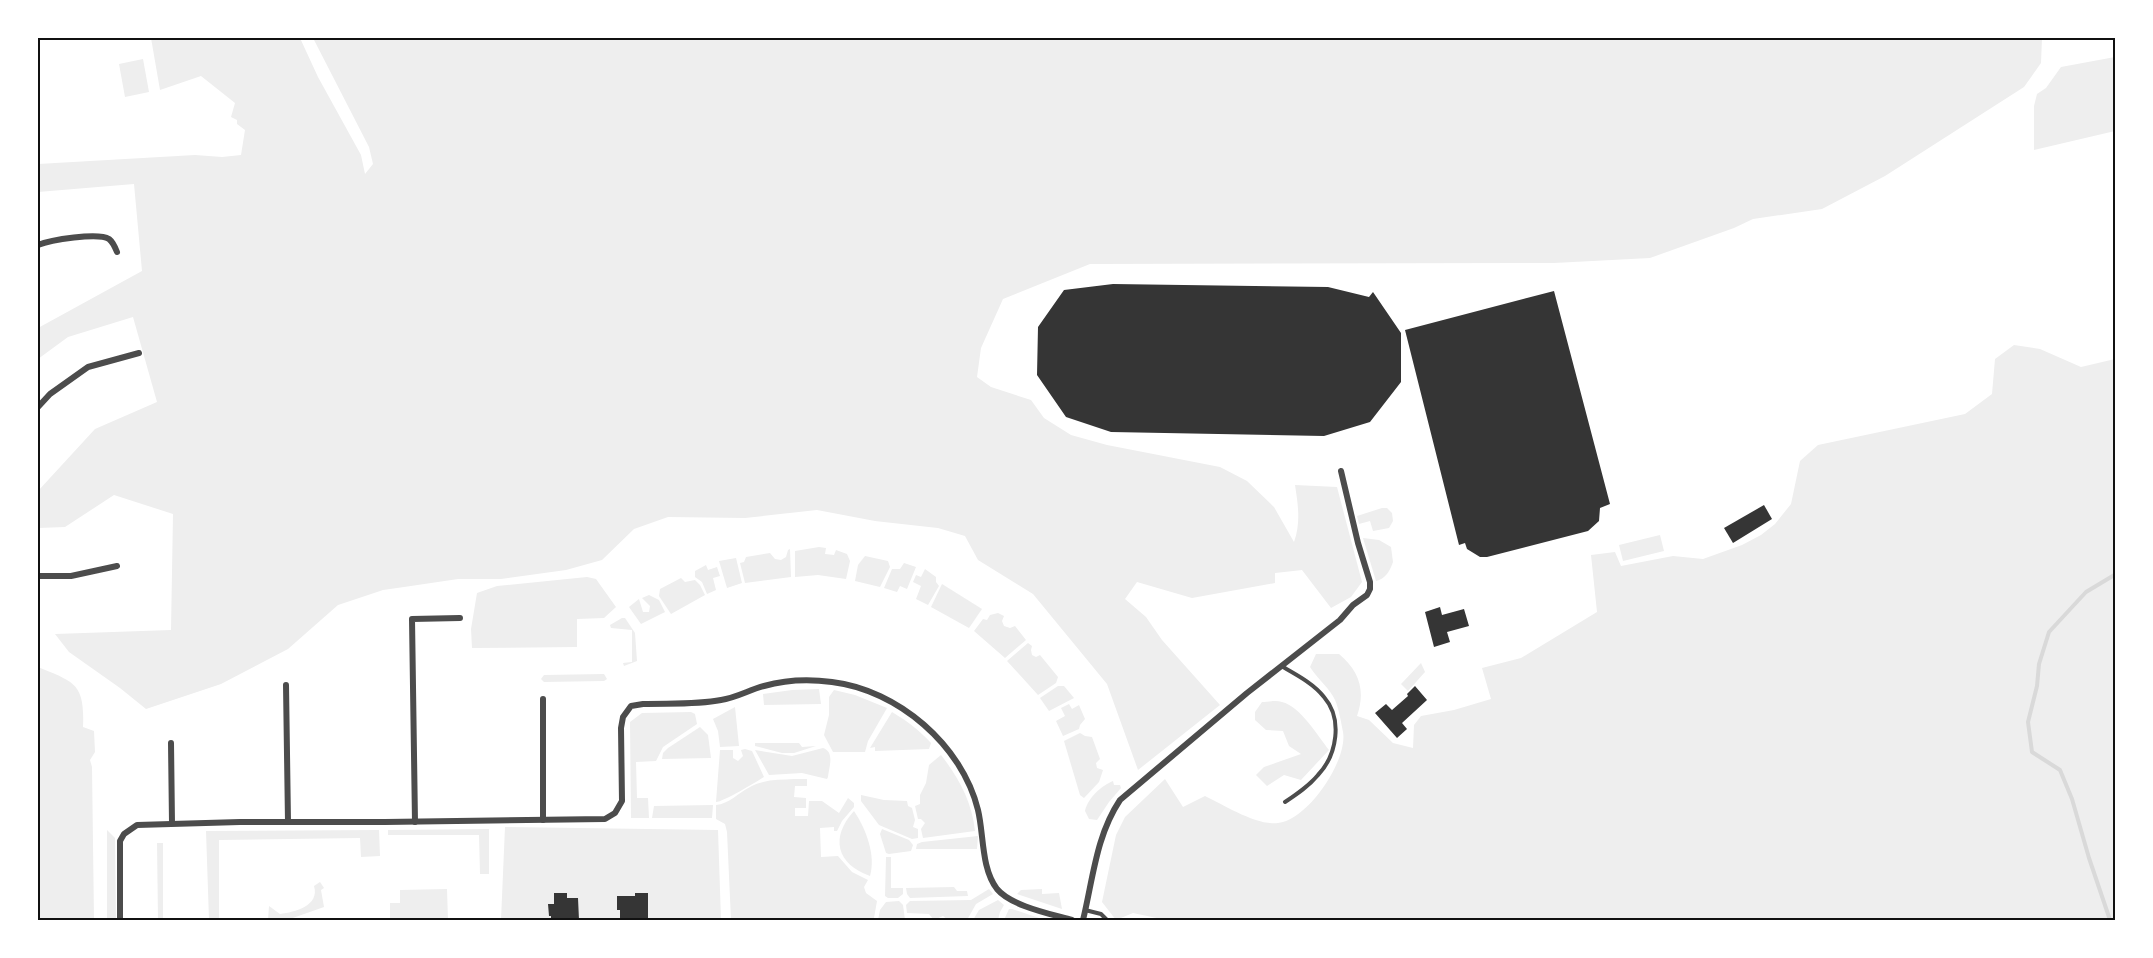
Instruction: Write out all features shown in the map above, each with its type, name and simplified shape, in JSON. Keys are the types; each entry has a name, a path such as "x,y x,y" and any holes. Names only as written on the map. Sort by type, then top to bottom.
{"street":[{"path":"38,245 54,241 103,237 110,240 117,252"},
{"path":"38,406 50,394 88,367 139,352"},
{"path":"1083,921 1102,833 1120,800 1246,693 1340,620 1370,589 1341,471"},
{"path":"38,576 71,576 117,566"},
{"path":"415,822 412,619 460,618"},
{"path":"120,921 120,841 124,834 137,825 605,819 615,813 622,801 621,728 623,717 631,706 723,700 778,682 833,682 855,686 894,704 921,722 935,736 959,765 968,781 983,831 989,877 997,889 1011,900 1072,921"},
{"path":"286,685 288,822"},
{"path":"543,699 543,820"},
{"path":"171,743 172,823"}],"lane":[{"path":"1282,667 1317,689 1326,699 1335,722 1336,735 1328,761 1320,774 1285,802"},
{"path":"1085,910 1101,914 1107,921"}],"shaded area":[{"path":"151,38 300,38 318,77 361,155 365,174 373,164 369,147 313,38 2042,38 2041,63 2024,87 1885,176 1822,209 1753,219 1650,258 1554,263 1090,264 1003,299 981,348 977,377 991,387 1031,400 1044,418 1071,435 1107,445 1220,467 1247,481 1274,507 1294,542 1298,520 1295,485 1337,487 1362,582 1351,597 1331,608 1302,570 1275,573 1275,583 1192,598 1137,582 1125,599 1146,617 1162,640 1220,705 1138,770 1107,684 1033,594 978,560 965,536 938,528 875,521 817,510 745,518 668,517 634,529 602,560 566,570 501,579 458,579 383,590 338,605 288,649 221,684 146,709 69,652 55,634 171,630 173,514 114,495 65,527 38,528 38,491 95,429 157,402 133,317 68,337 38,359 38,328 142,271 134,184 38,192 38,164 195,155 222,157 241,155 245,130 237,124 237,120 231,117 235,103 201,76 160,90"},
{"path":"2115,57 2115,131 2034,150 2034,106 2037,94 2046,88 2061,67"},
{"path":"143,59 149,92 125,97 119,64"},
{"path":"2014,345 2040,349 2081,367 2115,359 2115,920 1166,920 1133,913 1116,920 1102,902 1116,835 1125,817 1165,779 1183,807 1205,796 1241,814 1270,823 1290,819 1313,800 1333,772 1343,744 1343,732 1335,700 1310,667 1316,654 1339,654 1346,660 1356,674 1361,689 1357,716 1369,720 1393,743 1413,748 1414,725 1421,716 1454,710 1491,699 1482,668 1521,658 1597,612 1591,555 1615,552 1621,566 1673,556 1703,559 1742,545 1775,524 1791,504 1800,461 1818,445 1965,414 1992,394 1995,359"},
{"path":"1387,508 1392,513 1393,521 1389,528 1373,531 1370,521 1359,524 1357,516"},
{"path":"1660,535 1664,551 1623,561 1619,545"},
{"path":"1363,538 1379,540 1391,547 1393,562 1387,574 1379,580 1376,581"},
{"path":"826,548 825,554 834,555 836,550 847,554 850,561 846,579 818,575 795,577 795,551"},
{"path":"790,549 791,577 745,583 740,563 744,562 746,557 770,553 775,559 781,560 786,557"},
{"path":"865,556 888,561 890,567 880,587 855,581 858,565"},
{"path":"736,558 742,583 727,588 719,561"},
{"path":"904,563 916,567 907,589 900,586 897,592 884,588 892,569 900,569"},
{"path":"706,565 708,570 717,567 720,576 713,578 716,590 707,594 702,582 695,577 695,571"},
{"path":"925,569 936,577 939,586 928,605 916,599 921,586 913,582 916,575 921,577"},
{"path":"587,577 596,579 616,607 604,618 577,619 577,647 472,648 471,629 477,593 497,586"},
{"path":"681,578 685,582 695,580 705,595 671,614 659,596 660,589"},
{"path":"942,584 982,609 969,628 931,607"},
{"path":"649,595 659,600 665,612 641,624 629,607 639,599 643,612 649,612 650,606 642,598"},
{"path":"998,613 1004,616 1002,621 1004,626 1010,628 1015,626 1026,640 1005,658 974,631 983,619 987,620 990,615"},
{"path":"625,618 635,633 637,661 624,666 623,663 632,662 632,630 611,628 610,625"},
{"path":"1028,643 1032,646 1032,655 1036,657 1040,655 1058,677 1056,683 1038,695 1007,661"},
{"path":"1421,663 1425,672 1408,691 1401,684"},
{"path":"38,667 75,686 82,701 83,727 94,731 95,752 90,760 92,767 94,920 38,920"},
{"path":"604,674 607,679 604,681 544,682 541,679 544,675"},
{"path":"1058,686 1064,686 1074,698 1049,711 1040,698"},
{"path":"819,689 821,704 764,705 763,694"},
{"path":"834,690 855,695 887,708 868,741 865,752 833,752 824,735 829,715 829,697"},
{"path":"1280,701 1295,709 1329,750 1301,780 1284,775 1267,786 1256,775 1264,767 1301,754 1289,746 1283,731 1266,730 1255,720 1255,712 1262,702"},
{"path":"1069,704 1072,709 1079,705 1085,719 1079,729 1063,736 1056,721 1065,716 1061,708"},
{"path":"735,707 739,746 720,747 718,731 713,719"},
{"path":"691,712 695,714 697,724 663,747 656,761 636,762 637,798 648,798 649,818 631,818 630,722 642,713"},
{"path":"892,712 913,726 931,743 929,749 875,751 875,747 870,748"},
{"path":"700,727 708,735 711,758 662,759 663,753 668,748"},
{"path":"1080,733 1092,737 1100,759 1096,763 1097,768 1103,770 1099,782 1084,798 1080,795 1064,741"},
{"path":"755,743 799,743 802,747 816,746 794,753 782,753 755,746"},
{"path":"823,748 830,756 827,779 802,773 769,775 755,750 792,756"},
{"path":"720,750 733,750 733,758 738,761 743,756 741,750 752,751 764,777 716,802"},
{"path":"941,755 964,791 975,831 923,838 921,829 925,823 918,819 915,806 920,804 920,795 926,783 929,765"},
{"path":"807,779 807,786 795,786 794,797 806,798 806,808 795,808 795,816 808,816 809,801 822,801 839,813 848,798 854,803 854,807 837,831 834,831 834,827 820,828 821,857 838,856 852,872 868,880 864,887 866,893 877,901 874,918 731,920 727,832 725,824 716,819 716,805 725,803 755,784 772,780"},
{"path":"1113,781 1114,785 1120,785 1121,788 1097,820 1089,819 1085,811 1092,797"},
{"path":"861,795 884,800 907,801 908,806 912,808 915,820 913,827 918,829 918,838 912,839 879,825 861,801"},
{"path":"713,805 712,818 652,818 654,806"},
{"path":"854,811 869,842 872,860 870,876 850,864 840,849 842,830"},
{"path":"505,827 718,830 721,920 501,920"},
{"path":"489,829 489,874 480,874 479,835 388,835 388,830"},
{"path":"882,829 909,840 913,845 911,851 886,853 880,834"},
{"path":"107,830 115,838 116,920 107,920"},
{"path":"379,830 380,856 361,857 360,838 219,840 219,920 209,920 206,831"},
{"path":"978,836 977,849 916,849 917,844 922,842"},
{"path":"157,843 163,843 163,920 158,920"},
{"path":"886,857 891,857 891,888 903,888 903,894 898,898 885,896"},
{"path":"320,882 324,888 321,890 324,907 287,920 268,920 269,906 280,914 305,907 313,899 314,886"},
{"path":"954,887 957,891 967,891 968,896 910,898 906,888"},
{"path":"447,889 448,920 390,920 390,903 400,903 400,890"},
{"path":"989,889 993,894 976,904 967,920 948,920 943,916 934,920 929,914 907,913 906,905 910,901 971,900"},
{"path":"1042,889 1042,894 1059,893 1062,909 1017,894 1021,890"},
{"path":"998,900 1004,905 998,920 973,920 979,910"},
{"path":"899,901 903,905 905,920 878,920 880,910 886,902"},
{"path":"1009,909 1012,909 1045,920 1004,920"}],"building":[{"path":"1113,284 1328,287 1369,297 1373,292 1401,333 1401,382 1370,422 1324,436 1111,432 1066,417 1037,375 1038,327 1064,290"},
{"path":"1554,291 1610,504 1600,508 1599,521 1588,531 1480,557 1467,549 1465,543 1459,545 1405,330"},
{"path":"1764,505 1772,519 1733,543 1724,528"},
{"path":"1440,607 1442,615 1464,609 1469,626 1447,632 1450,642 1434,647 1425,612"},
{"path":"1415,686 1427,700 1402,723 1407,729 1397,738 1375,713 1386,704 1392,710 1408,696 1407,694"},
{"path":"554,893 567,893 567,898 578,898 579,920 551,920 548,904 554,904"},
{"path":"635,893 648,893 648,920 620,920 617,896 635,896"}],"waterway":[{"path":"2110,920 2072,799 2060,770 2032,752 2028,722 2037,686 2039,664 2049,632 2086,592 2116,574"}]}
